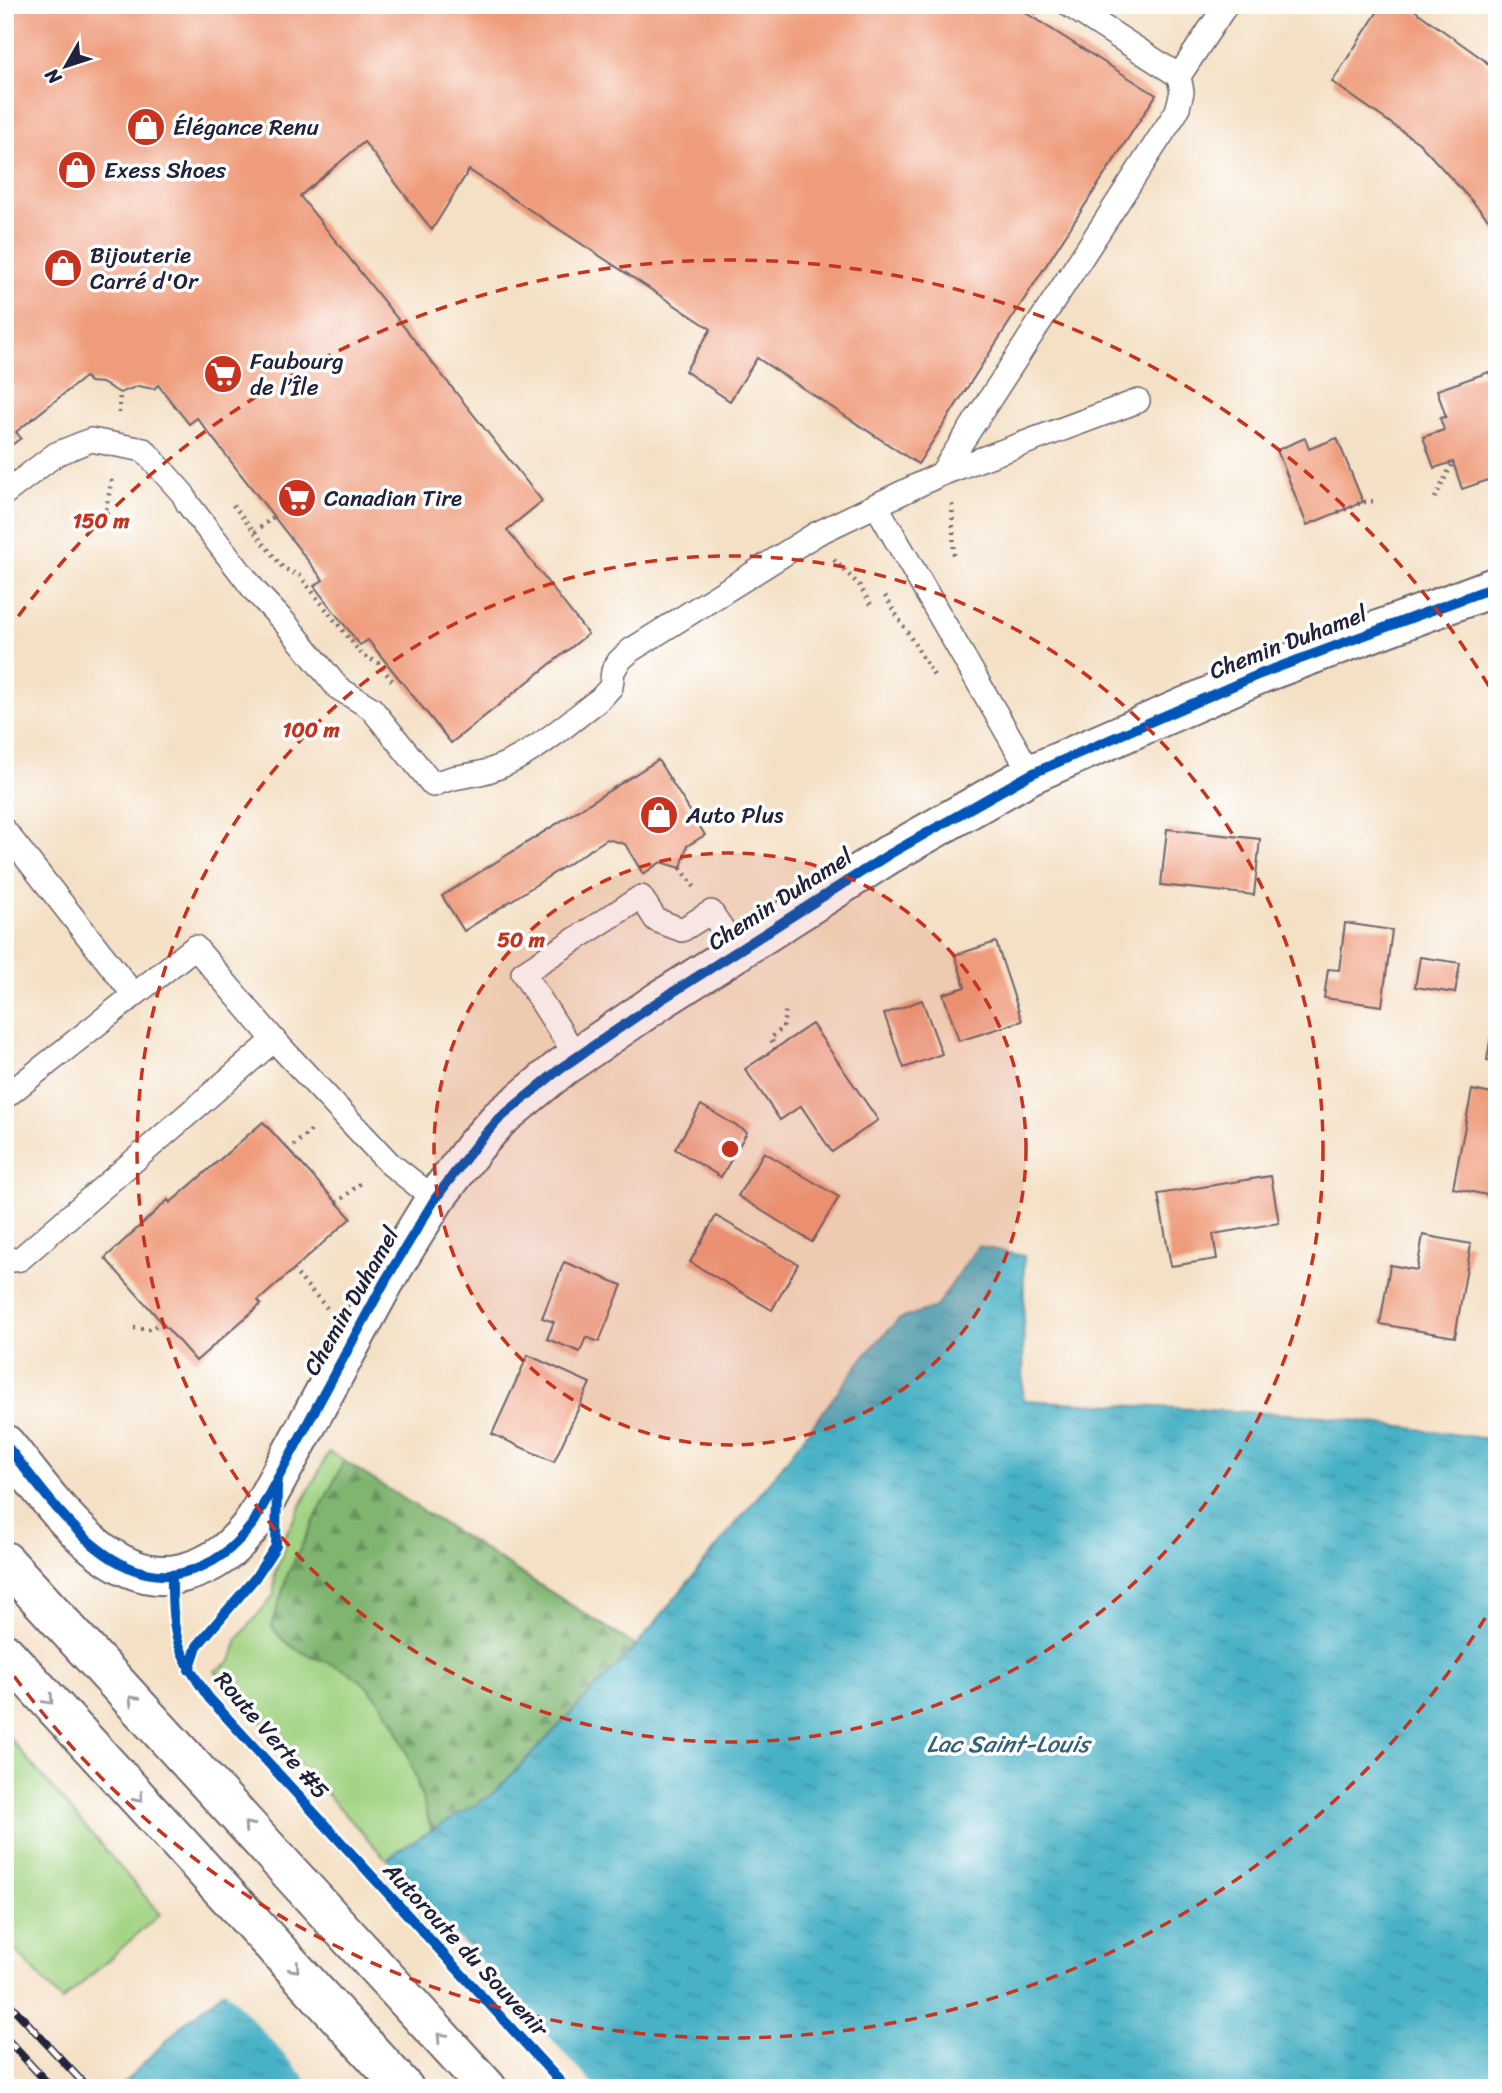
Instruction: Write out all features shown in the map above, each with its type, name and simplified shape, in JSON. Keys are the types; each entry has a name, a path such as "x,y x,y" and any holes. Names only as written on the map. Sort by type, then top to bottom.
{"main road":[{"name":"Chemin Duhamel","path":"5,1444 82,1535 105,1555 128,1568 149,1574 172,1575 199,1569 219,1559 238,1543 254,1522 354,1337 435,1199 499,1119 577,1057 888,855 1031,774 1260,674 1497,586"},
{"path":"5,1561 487,2088"},
{"path":"5,1653 404,2088"}],"lane":[{"path":"1069,5 1179,76"},
{"path":"942,474 1177,111 1182,92 1179,76 1226,5"},
{"path":"5,494 56,454 71,446 91,440 144,450 183,494 255,591 338,688 371,708 433,785 446,778 490,771 521,758 600,699 611,687 613,671 619,661 631,650 816,534 942,474 1138,401"},
{"path":"876,505 1031,774"},
{"path":"5,831 134,995"},
{"path":"577,1057 523,973 640,897 656,920 682,930 711,912 737,951"},
{"path":"5,1097 195,947 274,1040 389,1163 435,1199"},
{"path":"5,1261 20,1259 274,1040"}],"path":[{"path":"1023,5 1046,20"},
{"path":"119,421 120,393"},
{"path":"1435,498 1453,462"},
{"path":"104,523 113,472"},
{"path":"102,475 113,472 121,477"},
{"path":"1338,512 1375,500"},
{"path":"255,532 273,517"},
{"path":"5,532 16,523"},
{"path":"953,538 954,555"},
{"path":"860,586 871,605"},
{"path":"885,596 937,680"},
{"path":"775,1048 771,1038 783,1028 786,1007"},
{"path":"288,1150 318,1124"},
{"path":"337,1203 366,1178"},
{"path":"293,1270 354,1337"},
{"path":"134,1328 152,1329 160,1321"}],"green space":[{"path":"329,1452 344,1461 322,1510 307,1534 272,1626 280,1637 299,1651 353,1675 383,1705 394,1725 413,1768 432,1831 400,1849 387,1860 215,1671 231,1661 238,1639 274,1595 275,1572 285,1547 285,1536"},
{"path":"344,1461 636,1646 492,1795 432,1831 413,1768 383,1705 353,1675 299,1651 280,1637 272,1626 288,1573"},
{"path":"5,1733 160,1914 62,2001 5,1939"}],"water":[{"name":"Lac Saint-Louis","path":"978,1246 1024,1256 1023,1400 1322,1416 1497,1440 1497,2088 119,2088 181,2026 400,1849 492,1795 636,1646 770,1482 867,1353 899,1319 936,1307"}],"pier":[{"path":"384,1857 596,2088 314,2088 223,1987"}],"building":[{"name":"Faubourg de l’Île","path":"5,5 1013,5 1156,95 918,464 757,358 730,401 685,371 711,329 469,170 432,230 364,142 300,196 542,501 507,530 588,634 451,743 368,640 360,645 314,586 323,580 197,418 189,424 158,385 154,389 138,386 120,393 102,383 90,382 85,377 16,432 21,438 5,450"},
{"path":"1382,5 1407,5 1497,72 1497,238 1491,222 1419,143 1332,82"},
{"path":"1489,372 1492,379 1497,377 1497,477 1462,489 1453,462 1434,468 1423,437 1444,430 1440,418 1446,417 1437,390"},
{"path":"1305,438 1309,449 1337,438 1363,502 1307,525 1277,450"},
{"path":"658,760 705,835 687,846 681,868 661,862 643,874 625,844 607,839 464,931 442,896"},
{"path":"1497,760 1497,783 1496,783 1490,762"},
{"path":"1167,829 1260,839 1254,895 1161,885"},
{"path":"1345,923 1392,930 1382,1006 1324,998 1328,969 1339,970"},
{"path":"996,942 1022,1021 959,1041 943,994 965,987 955,955"},
{"path":"1420,957 1460,963 1455,993 1415,987"},
{"path":"922,1000 942,1054 904,1068 884,1014"},
{"path":"1497,1009 1497,1062 1487,1060"},
{"path":"812,1024 878,1120 832,1152 801,1106 780,1120 745,1069"},
{"path":"1472,1090 1497,1095 1497,1197 1453,1188"},
{"path":"701,1105 747,1132 721,1177 675,1149"},
{"path":"263,1122 351,1218 258,1301 261,1304 196,1361 105,1258 168,1200 170,1203"},
{"path":"764,1152 839,1197 812,1242 738,1196"},
{"path":"1271,1176 1279,1223 1213,1234 1217,1259 1171,1266 1158,1194"},
{"path":"716,1216 798,1264 772,1310 690,1262"},
{"path":"1423,1235 1471,1244 1455,1337 1380,1324 1390,1265 1417,1270"},
{"path":"564,1262 622,1285 599,1342 586,1337 580,1352 547,1339 554,1322 542,1318"},
{"path":"528,1355 590,1383 554,1462 492,1434"}],"railway":[{"path":"5,1999 88,2088"},
{"path":"5,2037 52,2088"}],"cycle path":[{"path":"5,1444 81,1534 104,1553 129,1567 155,1575 182,1573 214,1560 239,1540 254,1522 385,1281 435,1199 499,1119 561,1068 659,1001 888,855 1031,774 1260,674 1497,586"},
{"path":"189,1670 197,1646 255,1578 276,1546 277,1485"},
{"name":"Route Verte #5","path":"172,1575 173,1612 178,1641 189,1667 209,1698 566,2088"}],"place":[{"name":"Élégance Renu","path":"146,127"},
{"name":"Exess Shoes","path":"77,170"},
{"name":"Bijouterie Carré d'Or","path":"63,268"},
{"name":"Faubourg de l’Île","path":"223,374"},
{"name":"Canadian Tire","path":"297,498"},
{"name":"Auto Plus","path":"659,815"}]}
